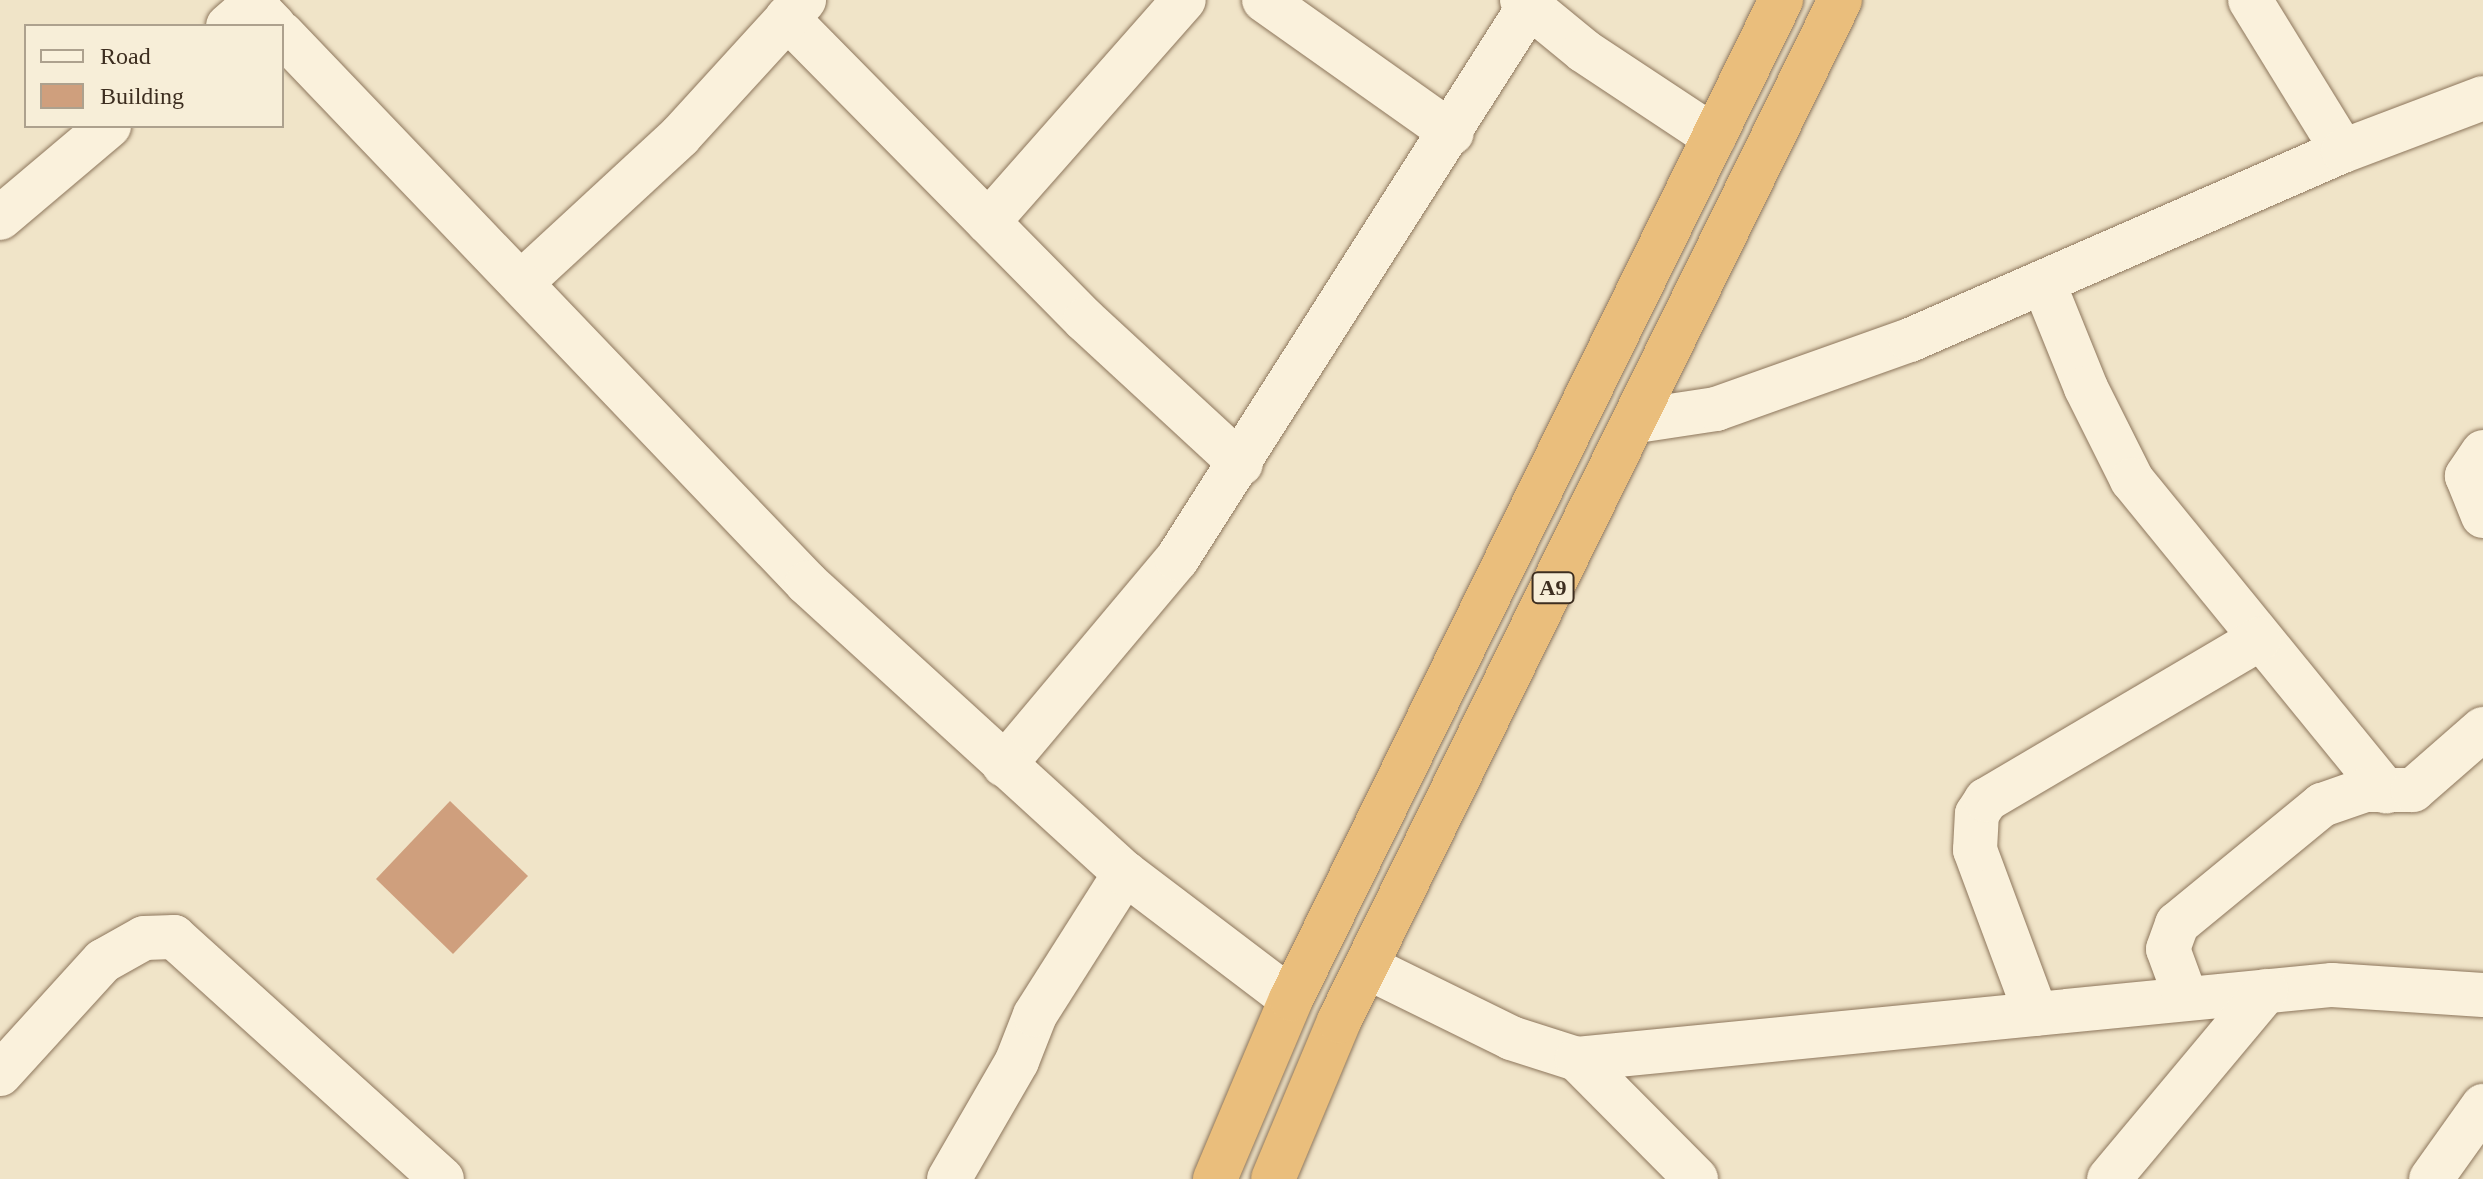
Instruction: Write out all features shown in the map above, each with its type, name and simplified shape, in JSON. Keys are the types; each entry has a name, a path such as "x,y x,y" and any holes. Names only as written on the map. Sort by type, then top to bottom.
{"highway":[{"name":"A9","path":"1215,1179 1291,999 1781,0"},
{"name":"A9","path":"1273,1179 1367,967 1637,421 1840,0"}],"street":[{"path":"988,222 1184,0"},
{"path":"1264,0 1452,133"},
{"path":"2250,0 2343,151"},
{"path":"1004,765 1177,559 1452,133 1528,2 1584,51 1714,137"},
{"path":"522,282 680,136 795,9 988,222 1085,320 1241,464"},
{"path":"284,42 522,282 767,543 1004,765 1125,873 1291,999"},
{"path":"1637,421 1716,409 1910,340 2343,151 2483,98"},
{"path":"0,218 107,128"},
{"path":"2044,284 2086,388 2132,480 2386,791"},
{"path":"2483,452 2467,476 2483,516"},
{"path":"2036,1014 1975,850 1977,814 1986,800 2259,639"},
{"path":"2186,998 2168,949 2177,924 2322,805 2365,790 2413,790 2483,729"},
{"path":"949,1179 1017,1061 1035,1015 1125,873"},
{"path":"0,1074 103,961 144,938 174,937 442,1179"},
{"path":"1367,967 1511,1038 1577,1059 2332,985 2483,995"},
{"path":"2109,1179 2266,991"},
{"path":"1577,1059 1696,1179"},
{"path":"2431,1179 2483,1106"}],"building":[{"path":"450,801 528,876 453,954 376,879"}]}
